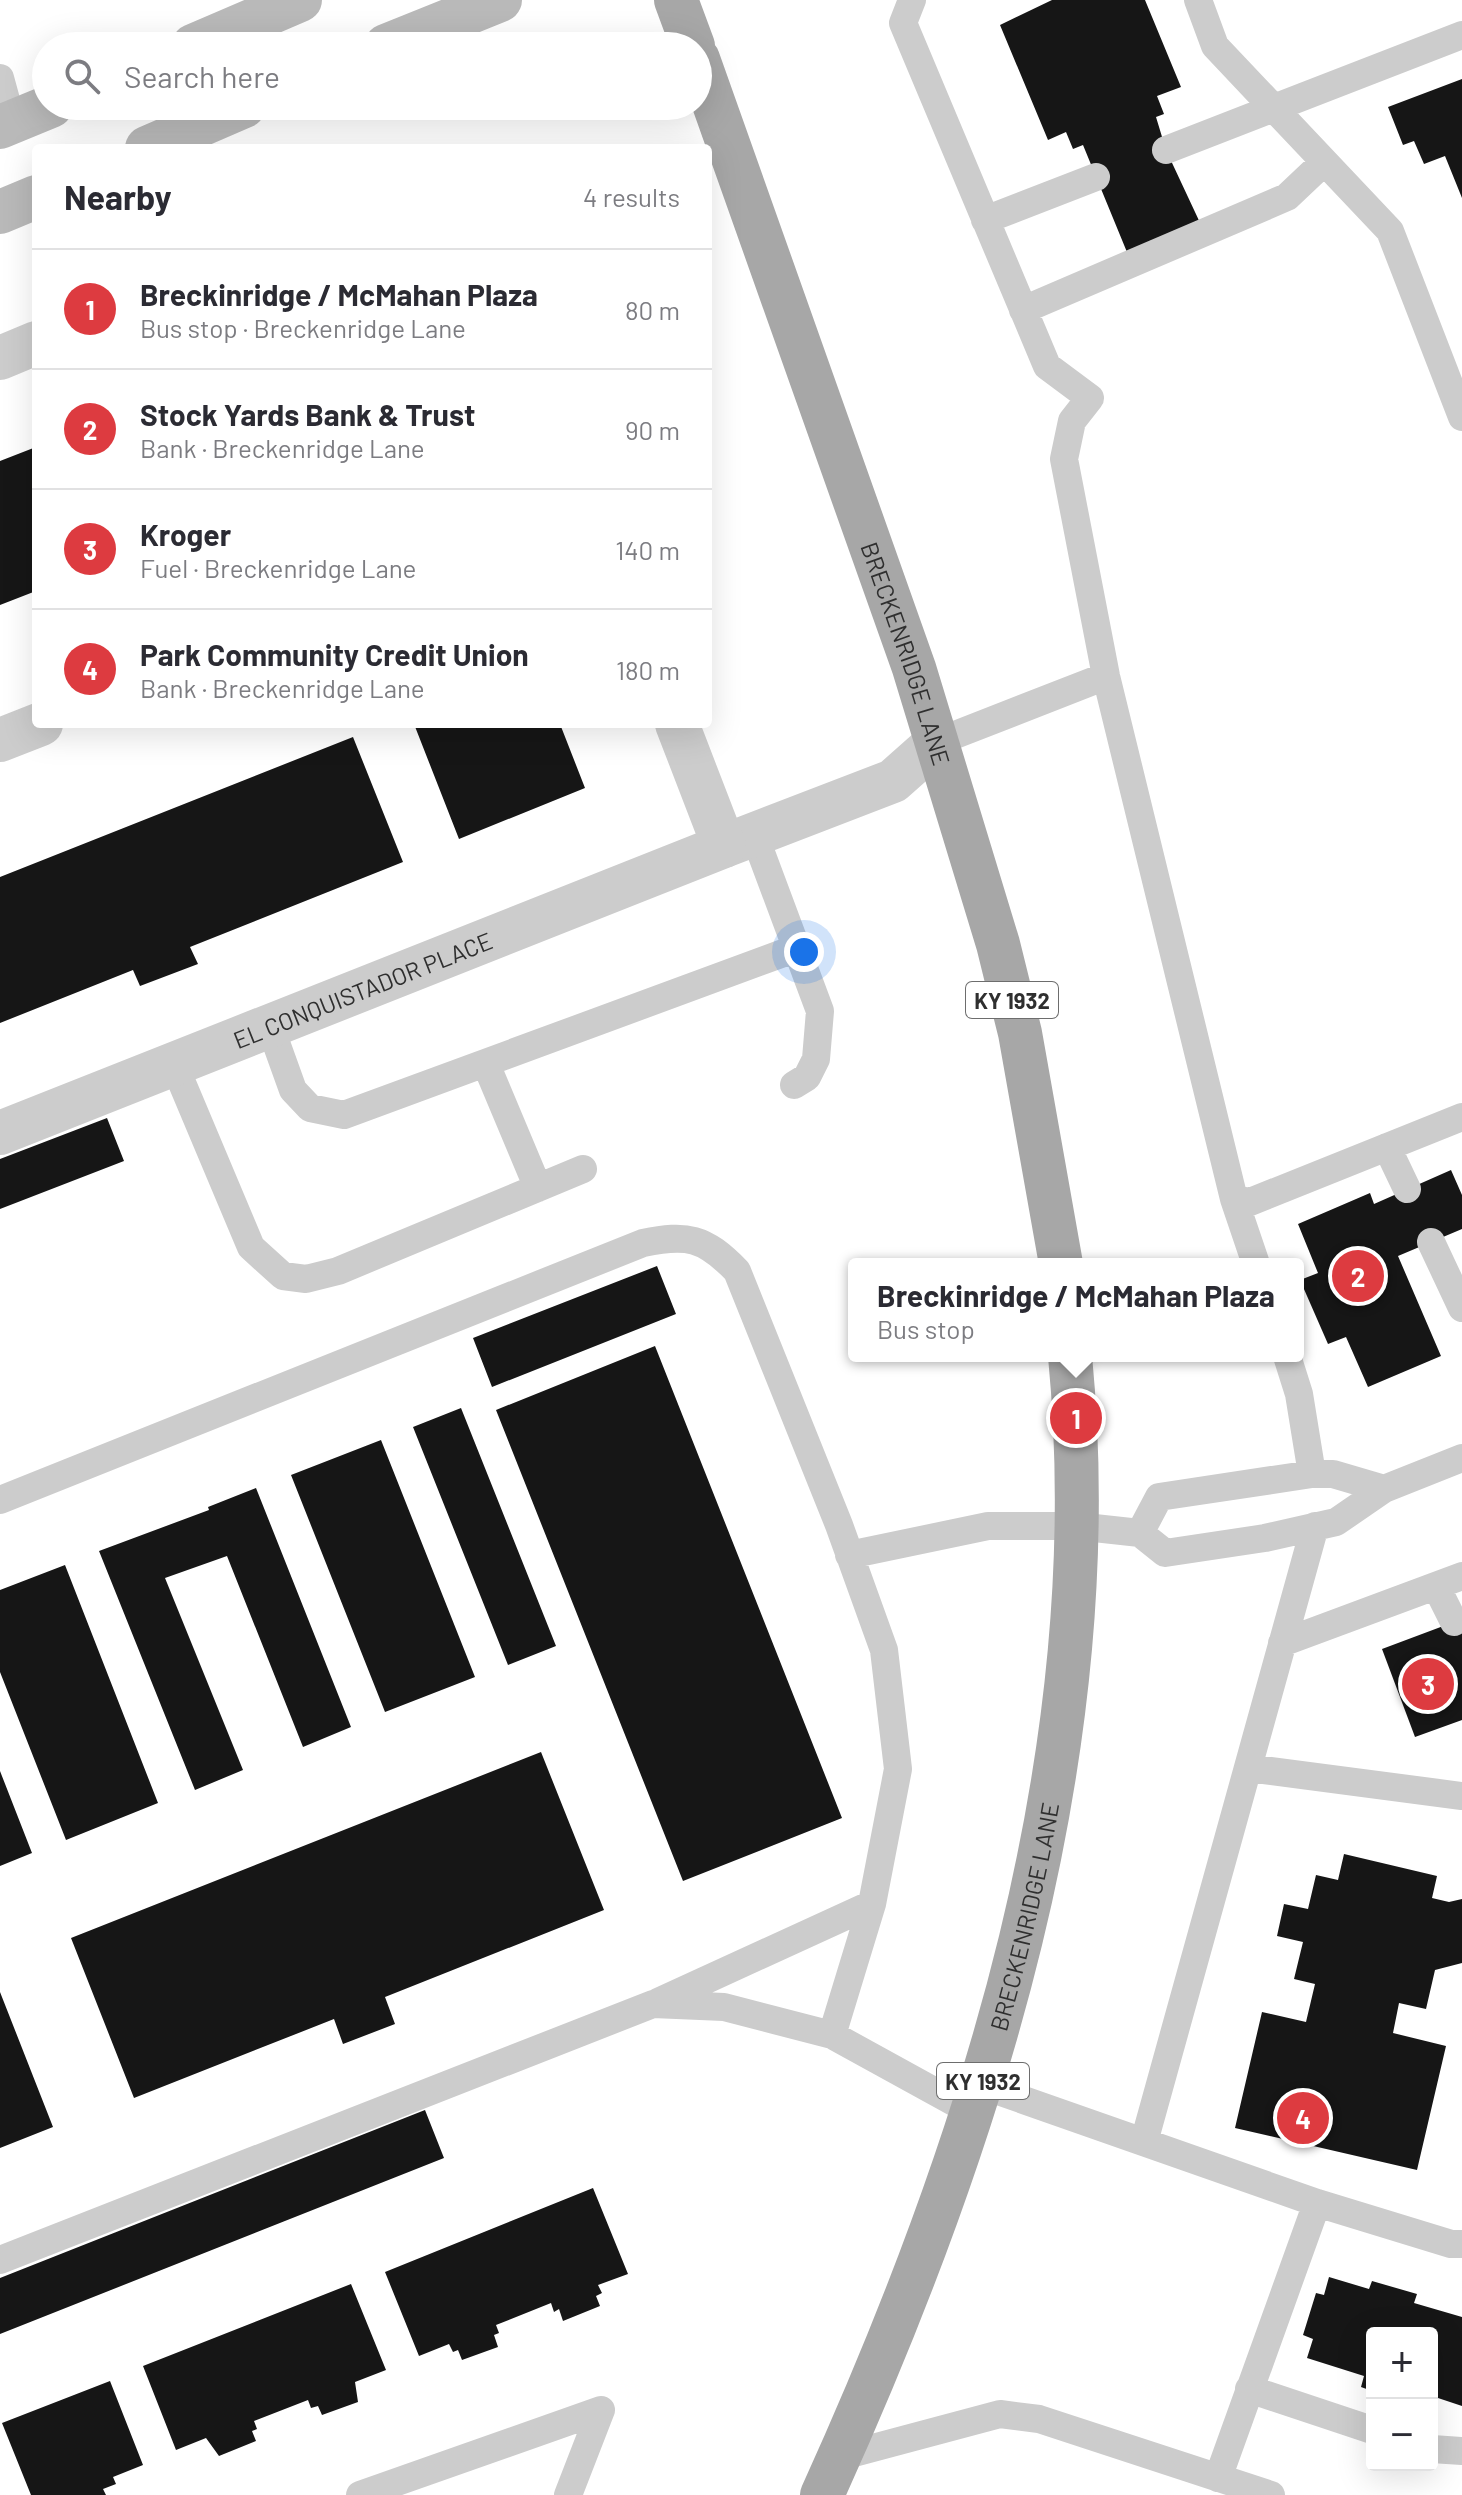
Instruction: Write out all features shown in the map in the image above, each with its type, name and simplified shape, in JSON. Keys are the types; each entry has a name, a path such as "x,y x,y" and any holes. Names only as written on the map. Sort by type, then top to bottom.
{"main road":[{"path":"226,32 300,0"},
{"path":"421,32 500,0"},
{"path":"676,0 688,32"},
{"name":"BRECKENRIDGE LANE","path":"712,98 837,443 937,742 998,944 1020,1033 1060,1258"},
{"path":"156,144 212,120"},
{"path":"0,212 32,199"},
{"name":"BRECKENRIDGE LANE","path":"830,2476 941,2206 997,2036 1032,1886 1064,1702 1076,1526 1076,1418 1071,1362"}],"street":[{"path":"0,358 32,345"},
{"path":"0,740 32,728"},
{"path":"679,728 739,840"},
{"name":"EL CONQUISTADOR PLACE","path":"0,1133 893,781 937,742"}],"lane":[{"path":"912,0 903,23 1047,366 1090,398 1072,421 1064,459 1106,676 1234,1199 1254,1258"},
{"path":"1198,0 1215,46 1390,231 1462,417"},
{"path":"1166,150 1462,35"},
{"path":"0,78 21,118"},
{"path":"1023,310 1287,197 1324,162"},
{"path":"985,220 1096,177"},
{"path":"937,742 1106,676"},
{"path":"739,840 797,948 820,1011 816,1059 807,1077 794,1085"},
{"path":"270,1026 293,1090 310,1108 344,1115 797,948"},
{"path":"174,1064 251,1247 283,1276 306,1279 338,1271 583,1169"},
{"path":"486,1064 538,1188"},
{"path":"1234,1199 1250,1202 1462,1117"},
{"path":"1387,1147 1407,1189"},
{"path":"0,1500 643,1243 679,1235 718,1251 737,1271 884,1650 898,1769 872,1904 832,2035"},
{"path":"1431,1242 1462,1308"},
{"path":"1289,1362 1299,1394 1312,1474"},
{"path":"849,1555 988,1526 1076,1526 1140,1533 1165,1553 1265,1538 1336,1522 1384,1489 1462,1458"},
{"path":"1140,1533 1159,1497 1312,1474 1333,1474 1384,1489"},
{"path":"1144,2142 1315,1526"},
{"path":"1282,1643 1449,1581 1454,1622"},
{"path":"1248,1768 1462,1796"},
{"path":"0,2260 653,2004 872,1904"},
{"path":"653,2004 724,2007 832,2035 977,2098 1144,2142 1317,2203 1462,2244"},
{"path":"1218,2478 1317,2203"},
{"path":"1249,2389 1366,2428"},
{"path":"360,2495 601,2410 568,2495"},
{"path":"830,2476 1000,2414 1039,2419 1162,2462 1271,2495"},
{"path":"1438,2449 1462,2451"}],"building":[{"path":"1052,0 1145,0 1181,87 1157,96 1164,114 1156,117 1166,150 1202,227 1129,257 1083,145 1073,149 1066,132 1048,140 1000,25"},
{"path":"1462,79 1462,198 1445,156 1424,164 1414,141 1403,145 1388,107"},
{"path":"32,449 32,593 0,605 0,461"},
{"path":"416,728 562,728 585,788 459,839"},
{"path":"353,737 403,862 190,947 198,964 140,986 133,970 0,1023 0,877"},
{"path":"107,1118 124,1161 0,1209 0,1159"},
{"path":"1451,1170 1462,1195 1462,1229 1398,1256 1441,1356 1368,1387 1346,1337 1328,1344 1304,1289 1304,1278 1318,1273 1298,1224 1370,1193 1374,1204"},
{"path":"657,1266 676,1314 492,1387 473,1338"},
{"path":"655,1346 842,1818 683,1881 496,1410"},
{"path":"461,1408 556,1646 508,1665 413,1427"},
{"path":"381,1440 475,1677 385,1712 291,1475"},
{"path":"256,1488 351,1727 303,1747 227,1556 165,1578 243,1770 195,1790 99,1551 209,1510 208,1507"},
{"path":"65,1565 158,1803 66,1840 0,1672 0,1590"},
{"path":"1462,1619 1462,1720 1415,1737 1382,1649"},
{"path":"541,1752 604,1910 385,1997 395,2024 343,2044 334,2019 134,2098 71,1938"},
{"path":"0,1771 32,1853 0,1866"},
{"path":"1344,1854 1437,1876 1432,1898 1449,1902 1462,1899 1462,1963 1435,1970 1426,2009 1399,2003 1393,2033 1446,2046 1417,2170 1235,2128 1262,2012 1306,2022 1315,1984 1294,1979 1303,1942 1277,1936 1284,1904 1308,1909 1316,1875 1338,1880"},
{"path":"0,1992 53,2127 0,2148"},
{"path":"425,2110 444,2158 0,2334 0,2278"},
{"path":"593,2188 628,2274 598,2285 602,2293 596,2296 600,2306 563,2321 559,2309 554,2312 551,2303 496,2325 499,2333 494,2335 498,2347 462,2360 458,2350 453,2352 449,2344 419,2356 385,2272"},
{"path":"1329,2277 1369,2289 1372,2281 1417,2294 1414,2303 1462,2317 1462,2406 1438,2398 1438,2327 1366,2327 1366,2389 1361,2387 1364,2376 1307,2358 1313,2339 1303,2335 1316,2293 1324,2295"},
{"path":"351,2284 386,2370 355,2382 358,2402 322,2415 318,2406 311,2408 308,2400 254,2421 257,2429 252,2431 256,2441 219,2456 206,2438 176,2450 143,2366"},
{"path":"110,2381 143,2465 113,2477 116,2484 103,2489 106,2495 31,2495 2,2423"}],"place":[{"name":"Stock Yards Bank & Trust","path":"1358,1276"},
{"name":"Breckinridge / McMahan Plaza","path":"1076,1418"},
{"name":"Kroger","path":"1428,1684"},
{"name":"Park Community Credit Union","path":"1303,2118"}]}
